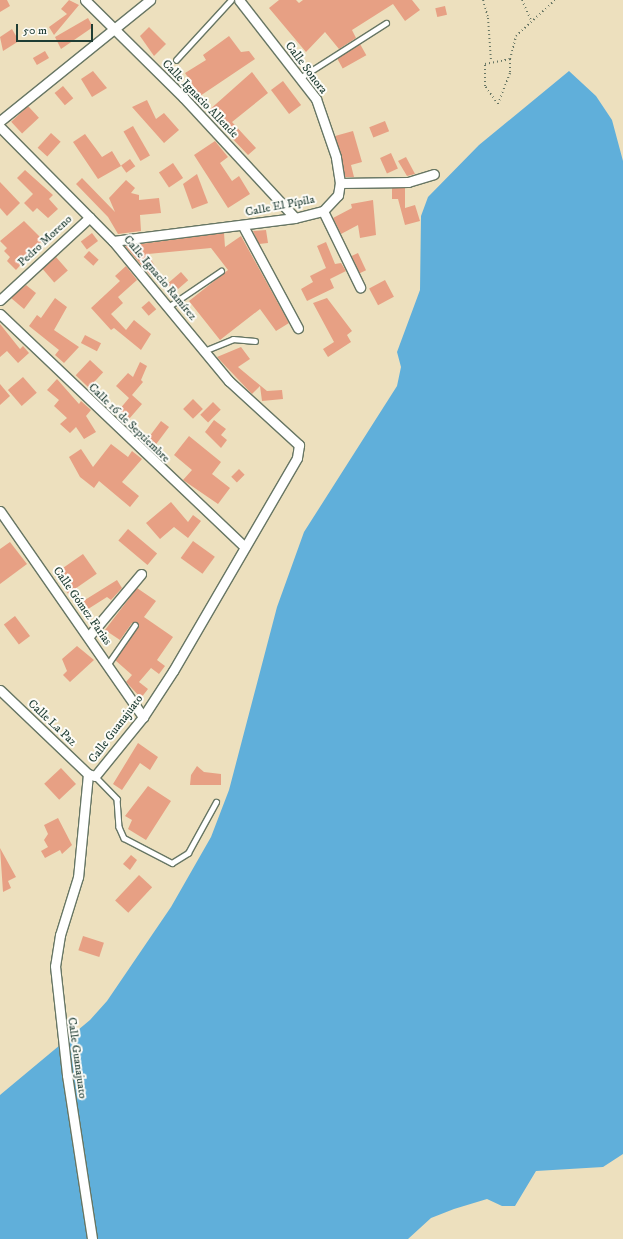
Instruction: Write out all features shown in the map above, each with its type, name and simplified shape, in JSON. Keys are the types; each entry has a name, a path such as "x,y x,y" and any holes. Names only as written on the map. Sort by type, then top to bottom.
{"street":[{"name":"Calle Ignacio Allende","path":"85,0 295,218"},
{"path":"0,121 115,30 150,0"},
{"name":"Calle Sonora","path":"239,0 300,78 323,115 340,183"},
{"name":"Calle Ignacio Ramírez","path":"0,127 90,216 113,241 244,397 296,438 299,445"},
{"path":"340,183 408,182 434,174"},
{"name":"Calle El Pípila","path":"113,241 243,226 295,218 323,210 333,203 340,183"},
{"path":"323,210 360,287"},
{"name":"Pedro Moreno","path":"0,300 90,216"},
{"path":"243,226 298,328"},
{"name":"Calle 16 de Septiembre","path":"0,314 245,547"},
{"name":"Calle Guanajuato","path":"92,1239 78,1147 55,966 60,936 78,877 92,775 143,717 297,458 299,445"},
{"name":"Calle Gómez Farias","path":"2,517 89,636 143,717"},
{"path":"89,636 141,574"},
{"name":"Calle La Paz","path":"0,690 92,775"}],"lane":[{"path":"176,60 231,0"},
{"path":"300,78 386,23"},
{"path":"168,307 221,272"},
{"path":"204,351 233,339 255,341"},
{"path":"108,664 135,625"},
{"path":"92,775 119,804 120,827 124,838 172,863 188,854 216,802"}],"path":[{"path":"483,0 488,18 491,61"},
{"path":"522,0 531,20"},
{"path":"510,59 491,61 485,64 484,80 498,104 510,72 510,59 516,36 531,20 555,0"}],"water":[{"path":"569,71 596,96 612,120 623,161 623,1154 603,1167 536,1171 515,1206 502,1206 487,1199 454,1209 431,1218 408,1239 0,1239 0,1095 90,1020 107,1001 171,907 211,837 229,790 277,607 304,532 397,386 401,367 397,352 420,290 421,216 428,197 479,145"}],"building":[{"path":"0,0 7,0 10,6 0,12"},
{"path":"69,0 79,5 54,35 49,27 67,14 61,9"},
{"path":"279,0 296,0 299,3 303,0 412,0 420,10 405,21 393,4 352,30 356,38 339,49 325,32 306,52 269,8"},
{"path":"445,6 447,15 437,17 435,8"},
{"path":"88,18 93,27 61,49 55,37"},
{"path":"149,27 166,44 154,56 140,36"},
{"path":"12,29 19,41 3,51 0,37"},
{"path":"229,36 241,52 249,51 255,59 200,96 185,73 206,60 203,55"},
{"path":"360,44 366,55 343,68 336,57"},
{"path":"45,51 49,58 37,65 33,58"},
{"path":"93,71 107,88 92,97 81,79"},
{"path":"252,72 268,93 232,122 256,148 248,155 207,112"},
{"path":"283,81 301,105 289,114 271,90"},
{"path":"63,86 73,98 65,105 55,93"},
{"path":"147,100 156,119 164,113 179,130 164,143 132,107"},
{"path":"28,106 39,118 22,133 11,122"},
{"path":"385,121 389,131 373,138 369,127"},
{"path":"133,126 150,155 140,161 123,132"},
{"path":"353,131 362,162 351,165 354,177 345,177 335,136"},
{"path":"51,133 61,142 47,157 38,148"},
{"path":"85,134 102,157 112,151 121,166 98,179 73,142"},
{"path":"215,141 228,157 220,163 232,181 239,176 250,194 228,208 194,155"},
{"path":"391,153 398,169 387,173 380,158"},
{"path":"406,157 415,174 407,176 398,161"},
{"path":"130,159 135,166 126,173 121,165"},
{"path":"173,163 183,178 169,187 159,173"},
{"path":"25,170 53,195 49,199 58,209 48,218 37,208 33,212 24,203 33,194 17,178"},
{"path":"197,174 208,203 192,209 183,184"},
{"path":"82,178 115,212 109,198 126,180 135,188 131,193 139,195 139,200 159,198 161,213 140,215 141,231 118,234 108,217 76,184"},
{"path":"0,182 20,203 7,216 0,208"},
{"path":"392,188 405,188 405,208 415,205 420,221 405,225 398,199 392,199"},
{"path":"373,200 376,235 360,238 358,225 341,234 333,218 352,208 351,204"},
{"path":"24,221 43,240 16,270 7,261 10,257 4,251 7,248 0,241"},
{"path":"266,230 268,243 259,244 253,231"},
{"path":"92,233 98,241 87,249 81,241"},
{"path":"224,233 225,247 241,236 289,323 276,331 260,309 220,340 189,301 228,270 211,248 148,254 157,270 150,275 125,246"},
{"path":"326,242 335,264 341,263 346,271 330,279 334,288 307,301 301,289 313,282 310,276 326,268 317,246"},
{"path":"89,251 99,260 93,266 84,257"},
{"path":"358,253 366,270 360,273 352,256"},
{"path":"56,257 68,271 54,282 42,269"},
{"path":"126,266 137,280 118,297 123,303 111,314 126,330 134,320 151,334 141,350 114,328 111,330 91,308 120,281 115,276"},
{"path":"181,272 188,280 175,292 167,284"},
{"path":"385,280 394,297 378,305 369,288"},
{"path":"26,285 36,293 24,309 11,298"},
{"path":"55,298 67,307 54,330 79,347 64,363 55,355 59,350 29,326 37,315 41,318"},
{"path":"327,298 352,331 347,335 351,342 328,357 323,349 334,342 313,303"},
{"path":"149,301 156,309 149,316 141,308"},
{"path":"0,324 20,349 23,346 29,353 18,363 7,351 0,357"},
{"path":"85,335 101,343 97,351 81,343"},
{"path":"241,347 250,359 238,367 267,391 282,390 283,399 262,401 260,386 252,394 217,357"},
{"path":"90,360 103,372 89,388 76,375"},
{"path":"140,362 147,366 141,380 143,382 132,395 142,404 129,419 119,410 129,398 116,386 128,373 133,377"},
{"path":"23,377 37,393 22,406 8,390"},
{"path":"57,379 79,404 81,401 91,410 86,416 96,432 84,439 76,427 70,433 60,424 67,418 54,406 59,400 47,390"},
{"path":"0,384 10,396 0,405"},
{"path":"193,399 203,409 193,419 183,409"},
{"path":"213,402 221,410 208,423 200,415"},
{"path":"214,420 226,429 221,435 227,440 221,448 205,432"},
{"path":"161,421 169,427 155,446 147,440"},
{"path":"189,436 221,462 212,474 230,488 218,504 183,480 192,470 174,455"},
{"path":"111,444 128,457 132,451 142,459 122,482 139,496 130,507 99,481 94,488 80,477 69,457 81,449 93,467"},
{"path":"239,469 245,475 237,482 231,477"},
{"path":"171,502 188,522 193,515 201,521 188,538 174,527 160,539 146,523"},
{"path":"128,529 157,553 147,565 118,540"},
{"path":"193,541 215,557 202,574 181,558"},
{"path":"10,542 27,564 0,584 0,549"},
{"path":"83,554 97,574 68,594 54,574"},
{"path":"117,580 122,588 111,600 107,597 85,611 80,603"},
{"path":"137,588 156,601 144,617 173,637 157,660 165,666 159,674 151,668 139,682 148,689 141,698 126,682 132,675 115,660 138,623 132,623 120,640 105,630"},
{"path":"15,616 30,636 19,644 4,624"},
{"path":"77,646 94,660 70,682 63,675 67,671 62,659"},
{"path":"138,743 158,757 150,770 140,763 122,790 113,784"},
{"path":"197,766 204,772 221,774 221,785 190,785 191,775"},
{"path":"61,768 76,784 59,800 44,784"},
{"path":"148,786 171,801 146,840 128,829 132,820 125,816"},
{"path":"58,818 72,845 62,854 60,850 45,858 41,851 48,847 44,840 48,834 44,825"},
{"path":"0,848 16,877 8,881 11,888 3,892"},
{"path":"131,855 137,860 130,870 123,864"},
{"path":"139,875 152,887 128,913 115,901"},
{"path":"83,936 104,943 99,957 78,950"}]}
